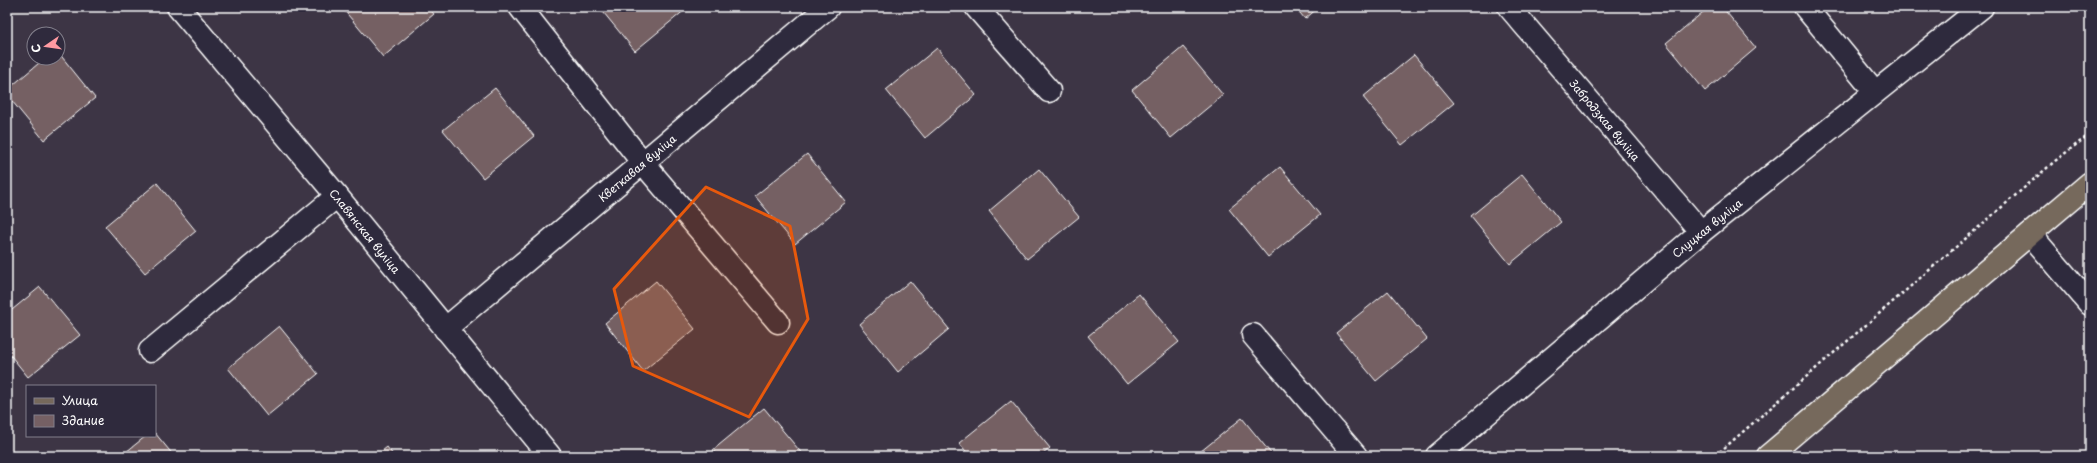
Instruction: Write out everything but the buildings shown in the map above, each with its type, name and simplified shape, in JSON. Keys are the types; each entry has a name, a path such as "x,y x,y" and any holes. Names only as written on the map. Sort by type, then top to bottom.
{"main road":[{"path":"1768,456 2090,183"}],"street":[{"name":"Славянская вуліца","path":"178,7 550,456"},
{"path":"520,7 643,164 778,322"},
{"name":"Кветкавая вуліца","path":"445,328 643,164 828,7"},
{"path":"976,7 1049,91"},
{"name":"Забродзкая вуліца","path":"1509,7 1701,232"},
{"path":"1805,7 1876,92"},
{"name":"Слуцкая вуліца","path":"1437,456 1701,232 1982,7"},
{"path":"150,351 336,196"},
{"path":"2030,234 2090,304"},
{"path":"1253,335 1356,456"}],"path":[{"path":"1715,456 2054,161 2090,134"}],"highlighted area":[{"path":"706,187 790,226 808,319 749,417 633,366 614,289"}]}
